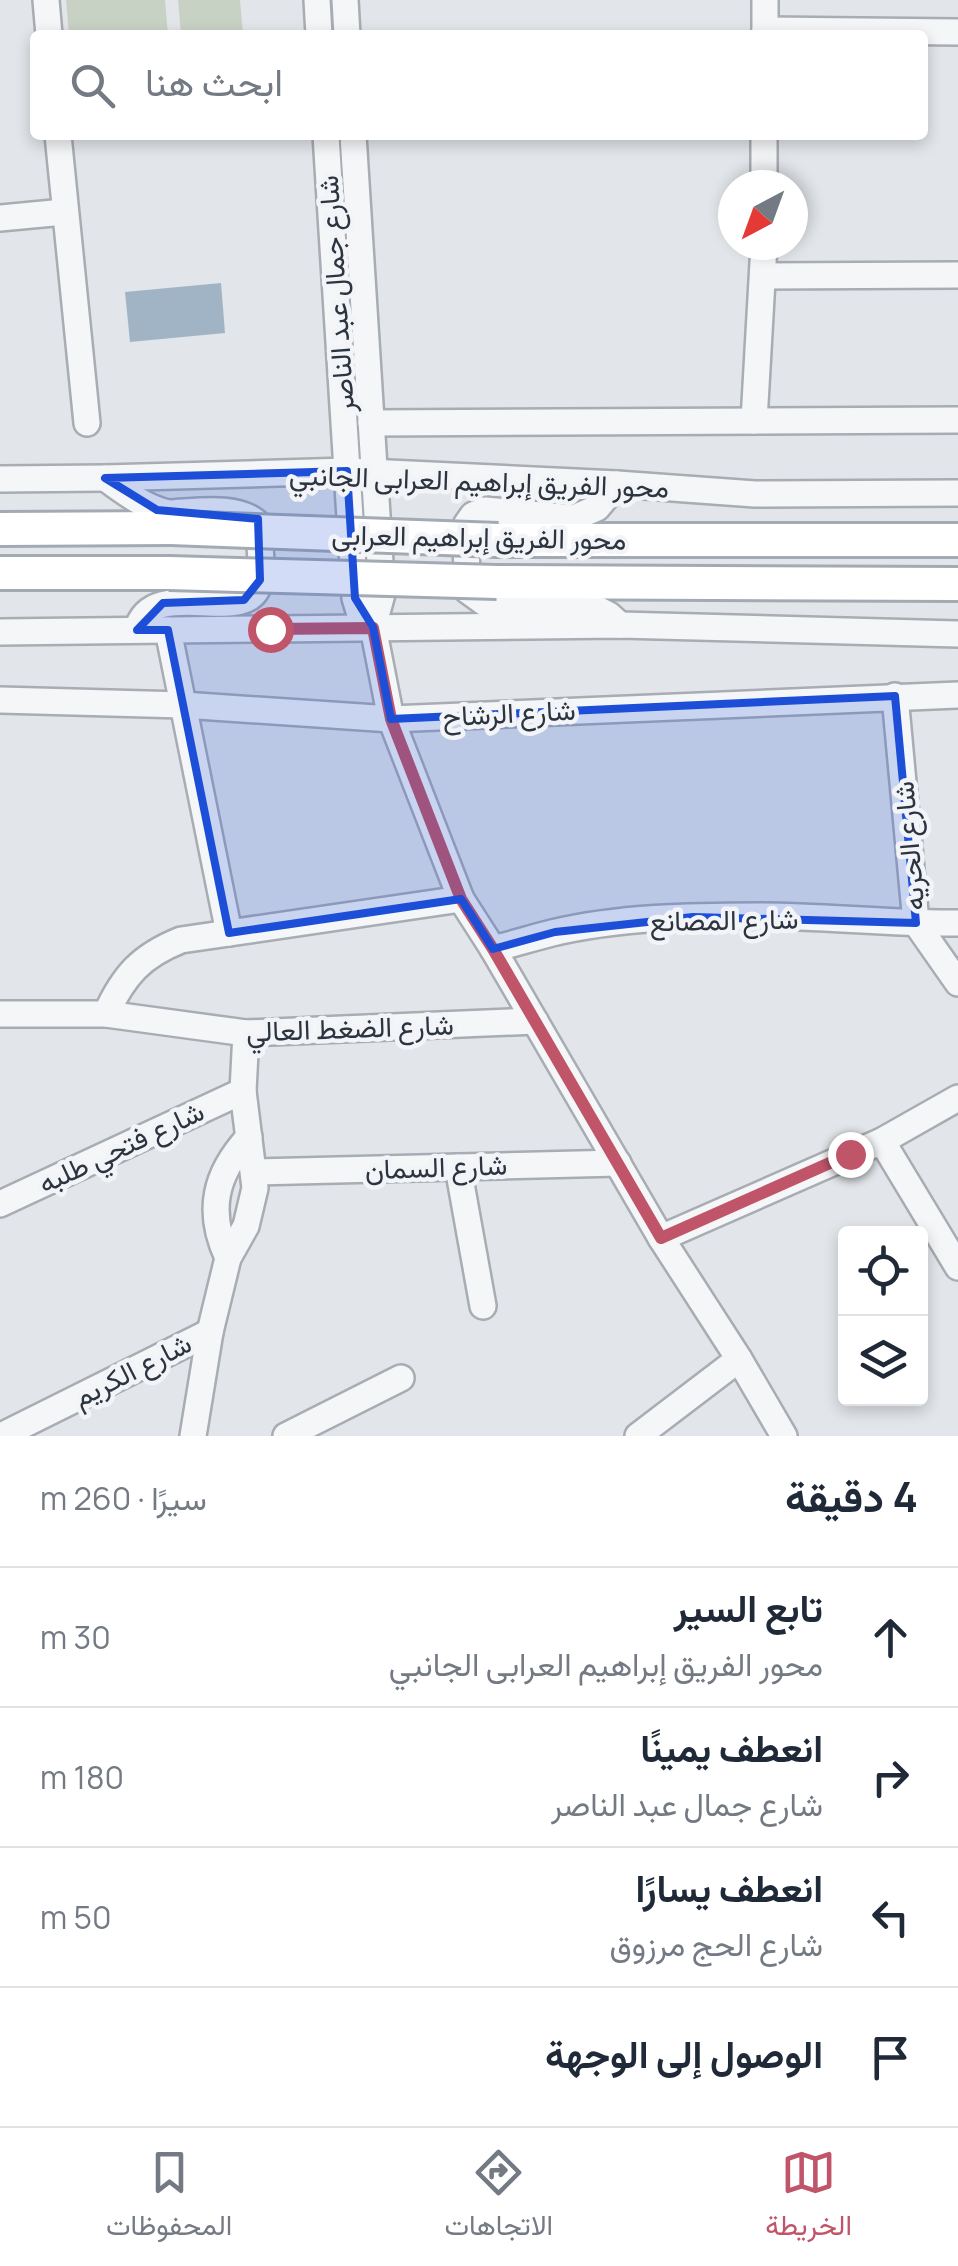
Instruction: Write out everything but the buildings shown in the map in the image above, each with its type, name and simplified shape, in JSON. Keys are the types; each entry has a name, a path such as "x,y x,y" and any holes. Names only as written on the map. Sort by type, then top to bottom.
{"main road":[{"name":"محور الفريق إبراهيم العرابى","path":"0,529 171,528 498,540 958,540"},
{"name":"محور الفريق إبراهيم العرابى","path":"0,574 958,584"}],"street":[{"path":"46,0 49,30"},
{"path":"317,0 319,30"},
{"path":"344,0 347,30"},
{"path":"765,0 765,30"},
{"path":"928,32 958,32"},
{"path":"58,140 87,423"},
{"name":"شارع جمال عبد الناصر","path":"326,140 354,598 373,628"},
{"name":"شارع جمال عبد الناصر","path":"353,140 382,594 373,628 391,719 461,899 661,1238 740,1359 784,1436"},
{"path":"764,140 764,170"},
{"path":"0,218 64,212"},
{"path":"754,420 764,260"},
{"path":"764,276 958,275"},
{"path":"371,423 958,420"},
{"name":"محور الفريق إبراهيم العرابى الجانبي","path":"0,479 347,470 754,494 958,493"},
{"path":"106,478 156,510 236,512 248,515 258,524 260,580 251,595 235,603 163,603 143,615 136,630"},
{"path":"618,484 597,508 574,518 485,510 473,516 466,525 466,590 484,603 582,603 600,608 620,625"},
{"path":"0,632 620,625 958,634"},
{"path":"168,630 229,932"},
{"name":"شارع الرشاح","path":"0,700 183,705 391,719 958,695"},
{"name":"شارع الحريه","path":"896,696 916,923 958,983"},
{"path":"106,1014 118,988 136,966 158,949 181,940 461,899"},
{"name":"شارع المصانع","path":"493,949 556,932 694,917 958,923"},
{"name":"شارع الضغط العالي","path":"0,1014 106,1014 246,1034 535,1021"},
{"path":"193,1436 210,1332 228,1258 252,1207 254,1172 243,1091 246,1034"},
{"name":"شارع فتحي طلبه","path":"0,1204 243,1091"},
{"path":"661,1238 882,1140 958,1098"},
{"path":"228,1258 218,1237 217,1193 229,1162 249,1136"},
{"path":"882,1140 958,1267"},
{"name":"شارع السمان","path":"254,1172 618,1162"},
{"path":"458,1166 483,1306"},
{"name":"شارع الكريم","path":"1,1436 210,1332"},
{"path":"638,1436 740,1359"},
{"path":"286,1436 401,1378"}],"highlighted area":[{"path":"347,471 355,598 373,627 391,719 895,696 916,923 693,917 555,932 493,949 461,899 229,933 168,630 137,630 163,603 244,600 260,580 258,519 157,510 105,478"}],"green space":[{"path":"66,0 165,0 168,30 69,30"},
{"path":"178,0 240,0 243,30 181,30"}],"water":[{"path":"221,283 225,333 130,342 125,292"}],"route":[{"path":"270,629 373,628 391,719 461,899 661,1238 850,1154"}]}
